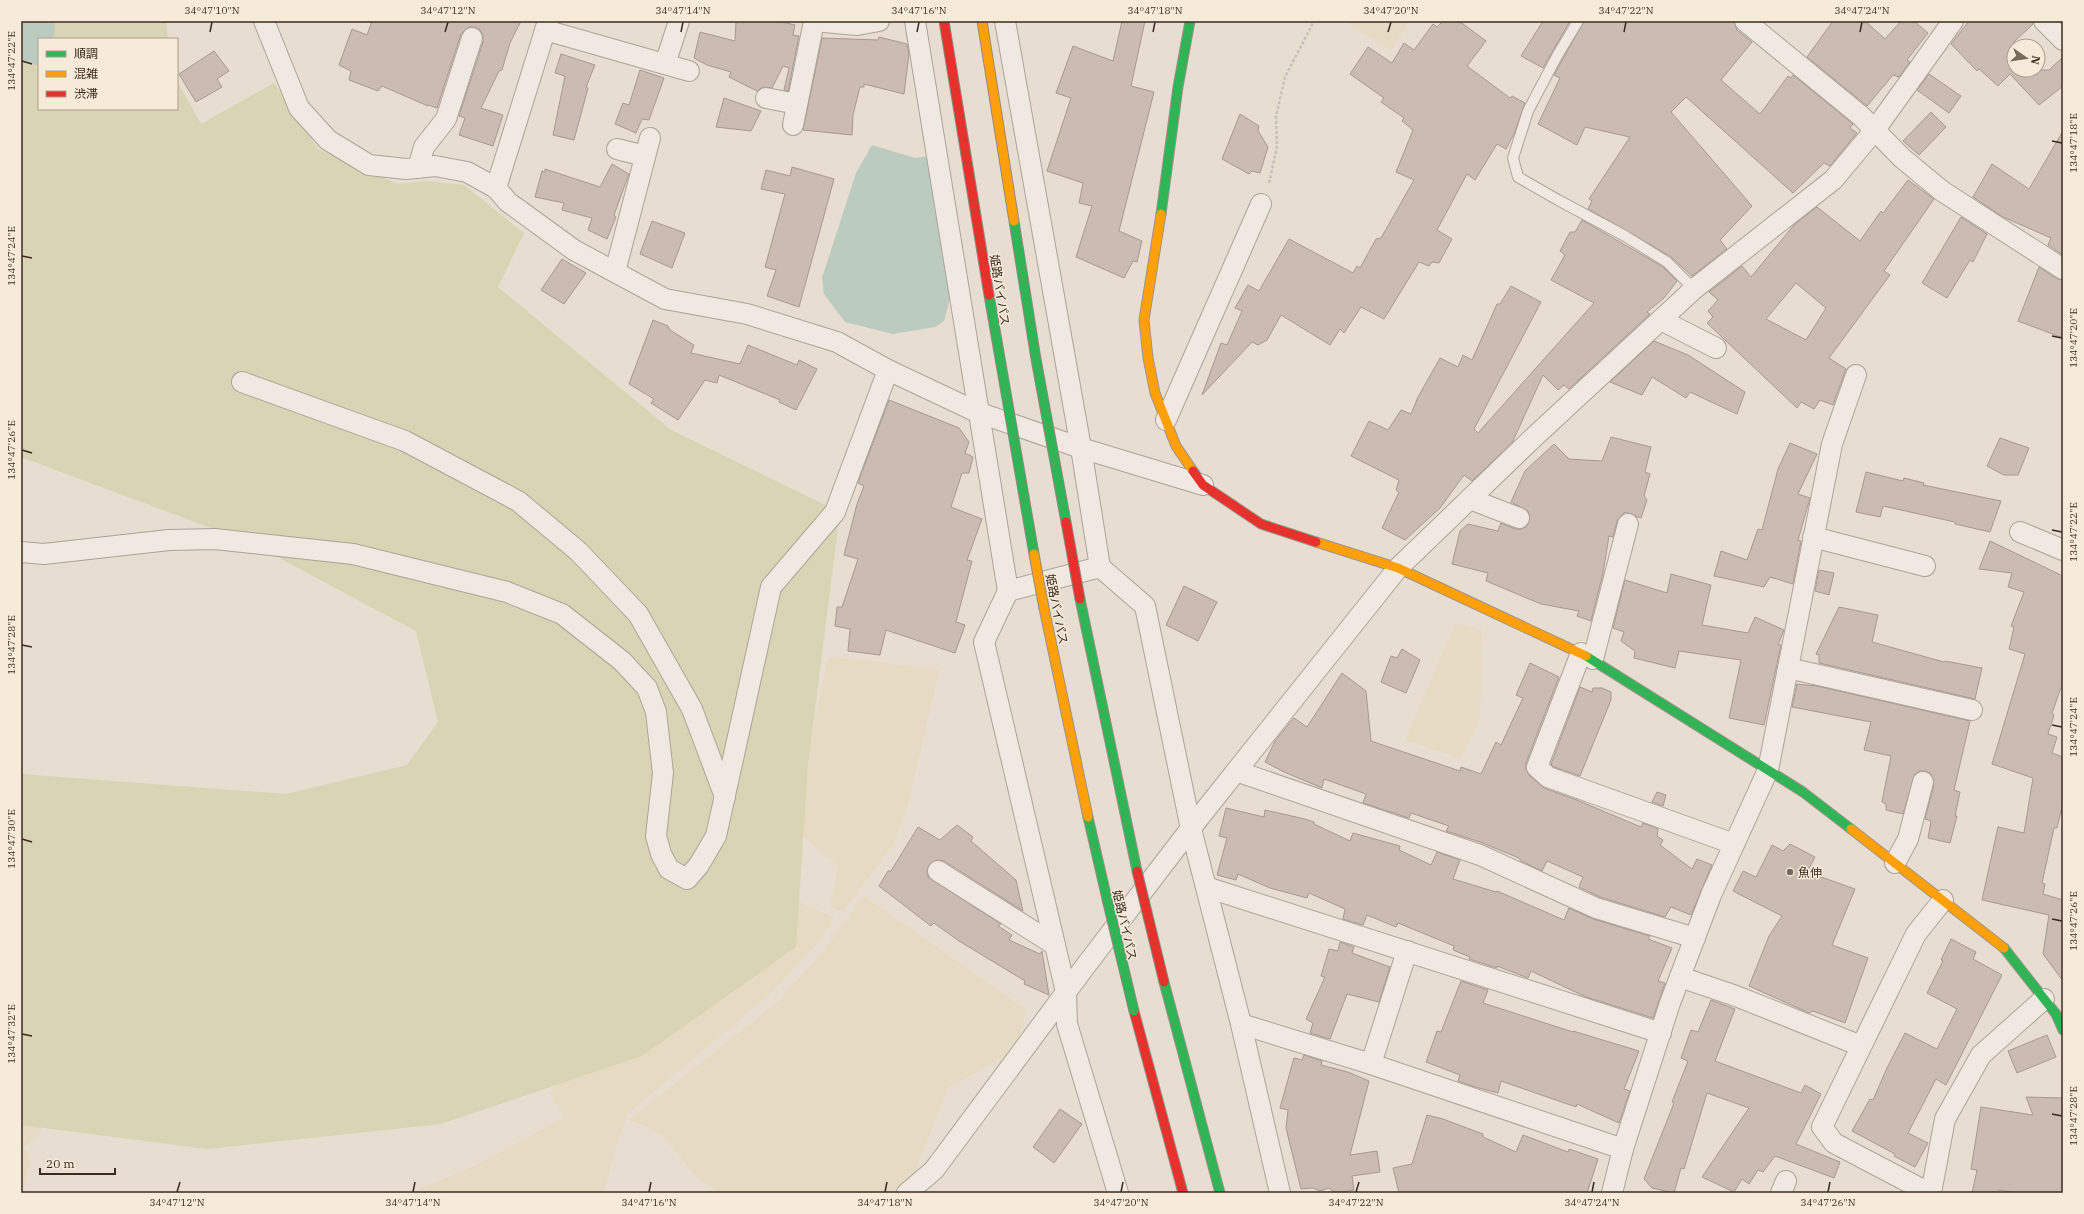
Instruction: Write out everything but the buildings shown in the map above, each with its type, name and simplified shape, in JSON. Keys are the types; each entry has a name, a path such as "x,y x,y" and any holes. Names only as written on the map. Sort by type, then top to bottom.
{"main road":[{"name":"姫路バイパス","path":"944,21 1005,395 1044,608 1107,899 1134,1012 1183,1193"},
{"name":"姫路バイパス","path":"982,21 1036,359 1080,600 1137,871 1180,1047 1220,1193"},
{"path":"1190,21 1178,86 1156,252 1144,320 1148,358 1154,386 1166,420 1176,446 1203,486 1261,524 1398,568 1587,656 1803,792 2003,946 2056,1014 2063,1030"}],"street":[{"path":"264,21 299,108 328,140 369,165 406,169 435,166 467,172 496,188 508,202 568,245 665,299 747,314 837,342 888,370 977,412 1082,448 1203,486"},
{"path":"666,64 679,21"},
{"path":"793,125 814,21 857,25 879,21"},
{"path":"915,21 977,412 1008,591 984,642 1066,992 1067,1024 1118,1193"},
{"path":"1005,21 1082,448 1100,567 1145,606 1191,829 1241,1024 1280,1193"},
{"path":"1745,21 1861,116 1902,158 1942,191 2063,269"},
{"path":"907,1193 934,1170 1066,992 1191,829 1398,568 1694,289 1833,180 1874,131 1953,21"},
{"path":"2044,21 2063,40"},
{"path":"496,188 547,25 689,71"},
{"path":"418,168 424,147 446,119 472,38"},
{"path":"766,98 797,104"},
{"path":"615,272 650,138"},
{"path":"617,149 645,156"},
{"path":"1166,420 1260,204"},
{"path":"1661,320 1716,348"},
{"path":"21,552 44,554 170,540 215,538 353,554 507,592 562,614 622,661 647,688 656,712 663,773 656,836 661,854 669,869 687,879 700,865 716,836 771,587 835,512 888,370"},
{"path":"1612,1193 1623,1149 1680,977 1711,895 1768,770 1832,444 1856,375"},
{"path":"242,382 405,441 518,501 578,551 638,614 692,709 724,797"},
{"path":"1470,499 1519,518"},
{"path":"1628,524 1587,656 1537,767 1548,777 1734,844"},
{"path":"2020,532 2063,550"},
{"path":"1813,537 1925,566"},
{"path":"1008,591 1100,567"},
{"path":"1788,668 1972,710"},
{"path":"1236,771 1480,855 1596,908 1695,938"},
{"path":"1896,863 1908,839 1923,782"},
{"path":"938,871 1055,945"},
{"path":"1206,887 1661,1033"},
{"path":"1944,900 1916,934 1822,1127 1834,1143 1930,1193 1945,1119 1981,1055 2044,998"},
{"path":"1371,1064 1407,951"},
{"path":"1680,977 1736,996 1861,1046"},
{"path":"1241,1024 1371,1064 1623,1149"}],"lane":[{"path":"1578,21 1557,56 1528,111 1513,158 1518,177 1625,236 1667,262 1694,289"}],"path":[{"path":"1260,204 1273,167 1277,147 1276,116 1284,78 1314,21"}],"shaded area":[{"path":"21,21 166,21 168,38 38,38 38,110 178,110 178,83 201,124 274,83 318,149 398,184 427,181 464,185 524,233 498,287 671,430 840,512 808,764 796,947 642,1056 441,1124 207,1149 21,1125 21,774 286,794 407,765 438,722 416,631 251,543 21,457"},
{"path":"21,21 55,21 54,38 38,38 38,64 36,65 21,59"},
{"path":"1344,21 1409,21 1391,50"},
{"path":"872,145 915,158 942,154 963,247 944,321 935,327 893,334 845,322 824,294 822,278 856,173"},
{"path":"1456,623 1482,630 1480,719 1460,758 1405,740"},
{"path":"828,658 875,661 939,671 908,804 894,843 843,911 830,907 838,865 793,827"},
{"path":"864,896 1026,1010 1021,1035 1004,1056 948,1088 913,1176 894,1193 720,1193 695,1175 665,1138 646,1126 629,1120 779,1001 823,951"},
{"path":"790,898 835,918 813,948 769,995 628,1113 617,1143 605,1188 602,1193 411,1193 473,1167 565,1117 550,1094 615,1004"},
{"path":"21,1098 45,1113 40,1133 25,1147 21,1148"},
{"path":"26,1151 30,1159 23,1193 21,1193 21,1152"}],"traffic: fast":[{"path":"1161,214 1178,87 1190,21"},
{"path":"1014,221 1036,359 1066,522"},
{"path":"989,295 1034,554"},
{"path":"1080,599 1137,871"},
{"path":"1586,656 1803,792 1851,829"},
{"path":"1088,817 1107,899"},
{"path":"1107,899 1134,1011"},
{"path":"2004,948 2056,1014 2063,1030"},
{"path":"1164,982 1220,1193"}],"traffic: slow":[{"path":"982,21 1014,221"},
{"path":"1161,214 1144,320 1148,358 1155,393 1176,446 1193,471"},
{"path":"1316,542 1398,568 1586,656"},
{"path":"1034,554 1044,608"},
{"path":"1044,608 1088,817"},
{"path":"1851,829 2004,948"}],"traffic: jam":[{"path":"944,21 989,295"},
{"path":"1193,471 1203,485 1261,524 1316,542"},
{"path":"1066,522 1080,599"},
{"path":"1137,871 1164,982"},
{"path":"1134,1011 1183,1193"}],"place":[{"name":"魚伸","path":"1790,872"}]}
